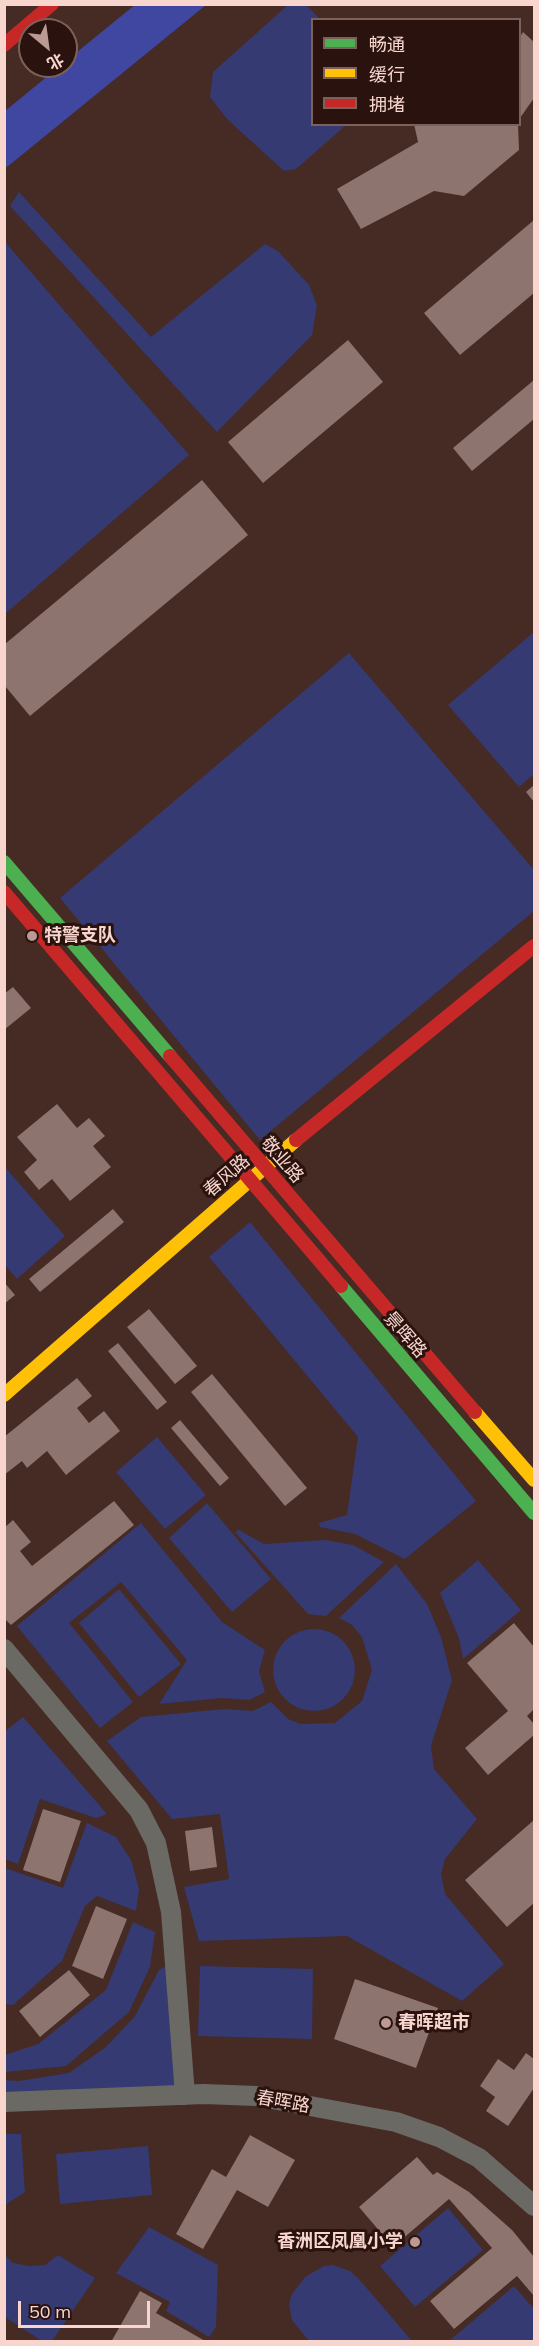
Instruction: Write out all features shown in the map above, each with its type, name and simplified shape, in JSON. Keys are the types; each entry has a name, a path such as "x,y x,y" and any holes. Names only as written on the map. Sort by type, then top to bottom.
{"main road":[{"path":"4,45 52,4"},
{"name":"敬业路","path":"4,862 534,1480"},
{"path":"4,892 248,1180"},
{"name":"春风路","path":"4,1395 248,1180 534,946"},
{"name":"景晖路","path":"248,1180 534,1513"}],"street":[{"path":"4,1649 139,1810 156,1844 171,1912 185,2095"},
{"name":"春晖路","path":"4,2102 185,2095 256,2096 396,2122 439,2137 479,2158 534,2206"}],"shaded area":[{"path":"136,4 206,5 7,167 4,163 5,111 45,78 78,78 78,51"},
{"path":"289,4 306,5 319,18 311,18 311,126 345,126 296,169 284,171 227,119 210,97 213,72"},
{"path":"19,192 151,337 265,244 278,251 309,285 317,305 312,335 217,432 10,206"},
{"path":"5,242 189,455 4,614"},
{"path":"534,632 534,774 519,787 448,705"},
{"path":"349,653 534,870 534,911 260,1140 60,898"},
{"path":"4,1166 65,1236 17,1279 5,1265"},
{"path":"250,1222 476,1501 405,1559 355,1534 320,1527 319,1523 347,1515 358,1437 209,1257"},
{"path":"157,1437 206,1495 165,1529 116,1472"},
{"path":"207,1503 271,1579 232,1612 169,1538"},
{"path":"141,1523 222,1622 265,1650 259,1671 265,1692 249,1700 222,1698 159,1704 187,1660 121,1582 69,1623 133,1702 100,1728 17,1626"},
{"path":"239,1530 264,1544 326,1540 353,1545 384,1562 326,1616 308,1614 235,1532"},
{"path":"478,1560 521,1610 463,1659 459,1638 440,1593"},
{"path":"396,1564 427,1604 441,1637 452,1680 431,1746 434,1769 477,1819 445,1859 441,1874 445,1894 504,1964 462,2001 347,1936 199,1941 184,1887 229,1879 220,1814 172,1819 107,1741 141,1717 225,1709 253,1711 271,1702 288,1719 301,1724 335,1723 362,1701 372,1670 362,1637 352,1625 339,1618"},
{"path":"119,1589 181,1664 139,1697 79,1623"},
{"path":"314,1629 330,1632 343,1641 352,1654 355,1670 352,1686 343,1699 330,1708 314,1711 298,1708 285,1699 276,1686 273,1670 276,1654 285,1641 298,1632"},
{"path":"23,1717 107,1814 96,1818 40,1799 18,1864 5,1859 4,1732"},
{"path":"87,1823 116,1837 131,1860 139,1889 136,1911 97,1896 85,1906 62,1961 13,2005 5,2004 5,1868 63,1888"},
{"path":"133,1922 155,1932 150,1967 129,2012 66,2066 5,2072 5,2055 38,2044 106,1990"},
{"path":"166,1966 176,2087 5,2097 4,2080 19,2081 69,2073 106,2047 135,2016 159,1970"},
{"path":"200,1966 313,1969 312,2039 198,2036"},
{"path":"5,2134 21,2134 25,2192 5,2205"},
{"path":"148,2146 152,2195 60,2204 56,2154"},
{"path":"448,2208 483,2250 415,2307 380,2266"},
{"path":"149,2227 218,2265 216,2327 209,2337 166,2311 170,2302 116,2273"},
{"path":"4,2254 13,2263 29,2266 45,2265 58,2255 95,2278 52,2341 42,2341 5,2317"},
{"path":"333,2265 350,2271 359,2279 412,2341 309,2341 292,2320 289,2304 292,2294 305,2277 324,2266"},
{"path":"514,2286 534,2309 534,2339 532,2341 449,2341"}],"building":[{"path":"523,32 534,42 534,98 521,117 521,35"},
{"path":"414,126 518,126 519,150 464,196 434,191 361,229 337,189 418,142"},
{"path":"534,220 534,293 460,355 424,313"},
{"path":"348,340 383,382 263,483 228,442"},
{"path":"534,380 534,419 472,471 453,448"},
{"path":"202,480 248,535 30,716 5,686 5,644"},
{"path":"534,785 534,802 526,792"},
{"path":"13,987 31,1008 4,1030 4,994"},
{"path":"57,1104 77,1128 89,1118 105,1136 93,1146 111,1167 70,1201 52,1179 39,1190 24,1172 37,1160 17,1137"},
{"path":"113,1209 124,1222 40,1292 29,1279"},
{"path":"4,1282 15,1295 4,1304"},
{"path":"149,1309 197,1366 175,1384 127,1327"},
{"path":"118,1343 167,1402 157,1410 108,1351"},
{"path":"212,1374 307,1488 285,1506 191,1392"},
{"path":"77,1378 92,1396 77,1408 89,1423 104,1411 120,1431 66,1475 47,1451 27,1468 22,1461 4,1475 4,1437"},
{"path":"180,1420 229,1478 220,1486 171,1428"},
{"path":"114,1501 134,1525 11,1625 4,1618 4,1528 13,1520 31,1542 20,1551 32,1566"},
{"path":"514,1623 534,1647 534,1709 527,1716 534,1724 534,1735 488,1775 465,1748 508,1711 467,1663"},
{"path":"43,1809 81,1821 60,1882 23,1870"},
{"path":"534,1820 534,1903 507,1927 465,1880"},
{"path":"212,1827 217,1867 190,1871 185,1831"},
{"path":"96,1906 127,1919 103,1979 72,1966"},
{"path":"69,1970 90,1995 40,2037 19,2011"},
{"name":"春晖超市","path":"355,1979 438,2008 416,2068 334,2039"},
{"path":"526,2053 534,2059 534,2088 508,2126 486,2111 495,2097 480,2086 498,2059 514,2070"},
{"path":"250,2135 295,2160 268,2207 237,2190 203,2249 176,2234 212,2169 226,2177"},
{"path":"417,2157 433,2175 437,2172 469,2192 512,2230 534,2257 534,2296 517,2276 454,2329 430,2301 492,2248 449,2199 393,2247 359,2207"},
{"path":"140,2291 162,2303 156,2313 207,2342 111,2342"}],"traffic: fast":[{"path":"4,862 170,1056"},
{"path":"341,1286 534,1513"}],"traffic: slow":[{"path":"4,1395 296,1140"},
{"path":"475,1412 534,1480"}],"traffic: jam":[{"path":"4,45 52,4"},
{"path":"4,892 341,1286"},
{"path":"296,1140 534,946"},
{"path":"170,1056 475,1412"}],"place":[{"name":"特警支队","path":"32,936"},
{"name":"春晖超市","path":"386,2023"},
{"name":"香洲区凤凰小学","path":"415,2242"}]}
